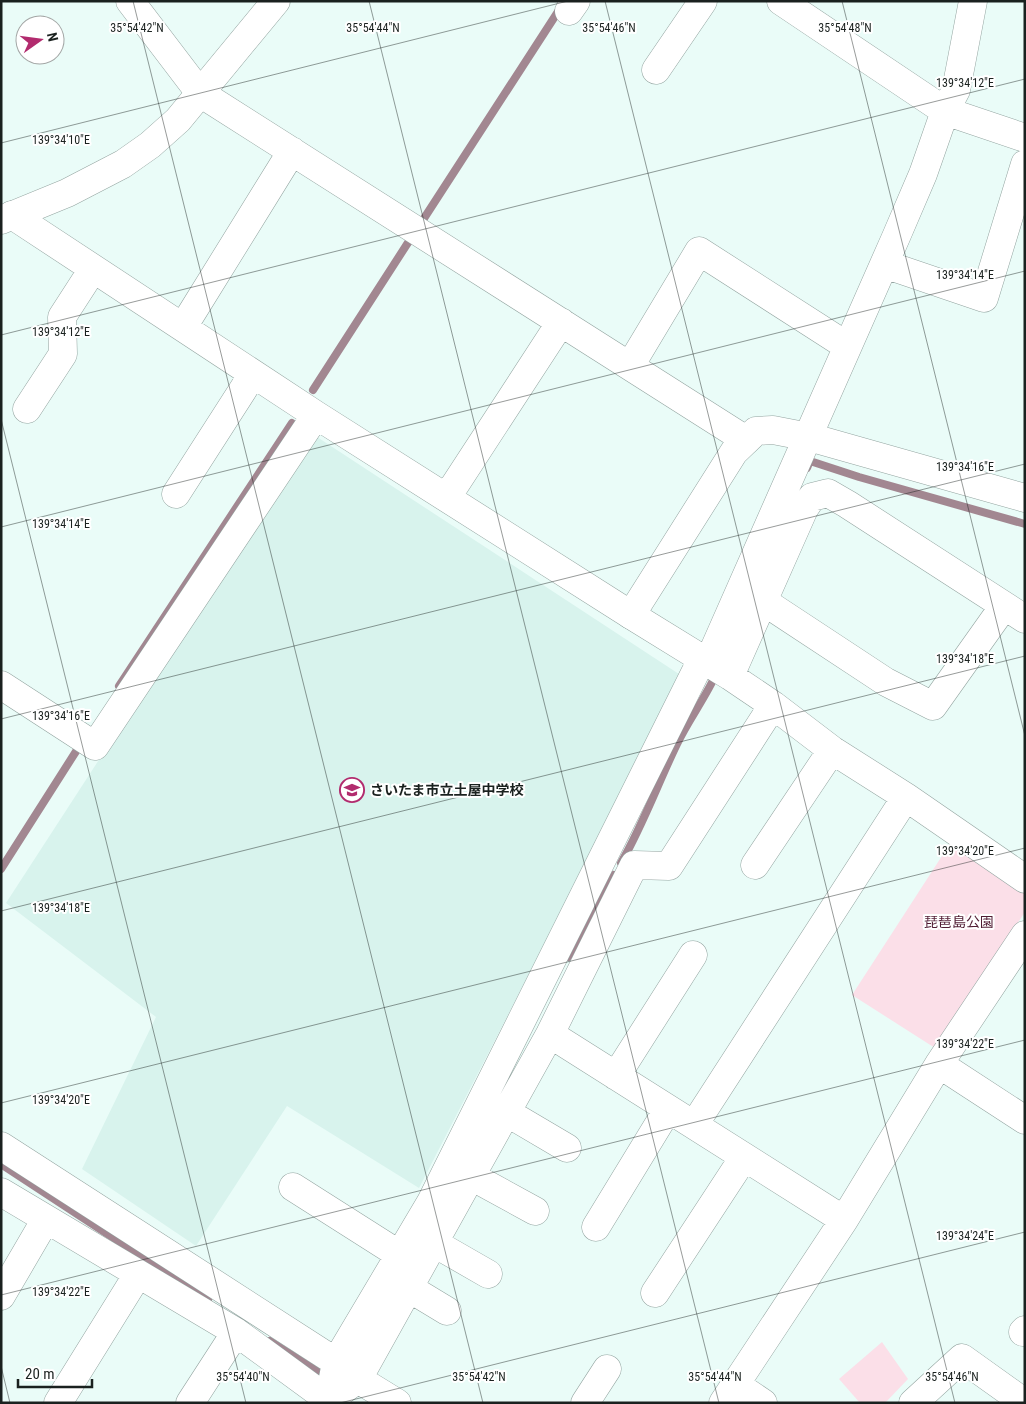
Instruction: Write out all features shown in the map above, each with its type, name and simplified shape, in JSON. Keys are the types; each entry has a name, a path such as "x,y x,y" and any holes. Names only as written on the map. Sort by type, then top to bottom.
{"street":[{"path":"130,1 200,93 746,440"},
{"path":"7,218 67,193 122,164 150,145 178,120 276,1"},
{"path":"656,70 703,1"},
{"path":"781,1 945,111 1025,138"},
{"path":"327,1401 336,1362 431,1202 716,667 809,437 923,174 945,111 956,90 973,1"},
{"path":"183,327 292,151"},
{"path":"884,264 984,298 1025,164"},
{"path":"7,218 93,268 253,374 716,667 773,705 832,750 906,797 1025,879"},
{"path":"630,366 699,252 847,346"},
{"path":"27,409 64,354 62,317 93,268"},
{"path":"447,497 562,322"},
{"path":"176,494 253,374"},
{"path":"1,685 95,746 316,414"},
{"path":"632,615 734,452 756,430 773,430 809,437 1025,498"},
{"path":"716,667 763,601 804,509 812,497 828,493 1015,612 933,706 886,682 763,601"},
{"path":"327,1401 358,1379 550,1034 634,865 669,866 773,705"},
{"path":"755,865 832,750"},
{"path":"694,1126 906,797"},
{"path":"762,1403 729,1393 844,1220 939,1064 1025,935"},
{"path":"616,1076 693,955"},
{"path":"550,1034 844,1220"},
{"path":"939,1064 1025,1120"},
{"path":"596,1227 668,1109"},
{"path":"506,1112 567,1148"},
{"path":"1,1146 336,1362"},
{"path":"655,1293 744,1157"},
{"path":"471,1176 535,1211"},
{"path":"293,1187 400,1255"},
{"path":"1,1192 236,1332 327,1401"},
{"path":"1,1296 46,1219"},
{"path":"434,1242 488,1274"},
{"path":"58,1403 138,1274"},
{"path":"408,1288 447,1311"},
{"path":"190,1403 236,1332"},
{"path":"913,1403 962,1358 1025,1403"},
{"path":"585,1403 607,1369"},
{"path":"358,1379 397,1403"}],"shaded area":[{"name":"さいたま市立土屋中学校","path":"311,433 682,676 419,1188 287,1106 196,1246 82,1169 156,1017 6,903"}],"green space":[{"name":"琵琶島公園","path":"951,842 1025,889 1025,912 935,1048 852,995"},
{"path":"882,1342 908,1379 885,1403 860,1403 839,1379"}],"waterway":[{"path":"421,223 561,7"},
{"path":"313,390 411,238"},
{"path":"119,686 292,423"},
{"path":"807,468 810,461 859,477 1025,524"},
{"path":"621,863 677,744 717,672"},
{"path":"1,869 82,742"},
{"path":"568,957 614,875"},
{"path":"1,1164 208,1300"},
{"path":"270,1341 317,1371 329,1375"}],"place":[{"name":"さいたま市立土屋中学校","path":"352,790"}]}
